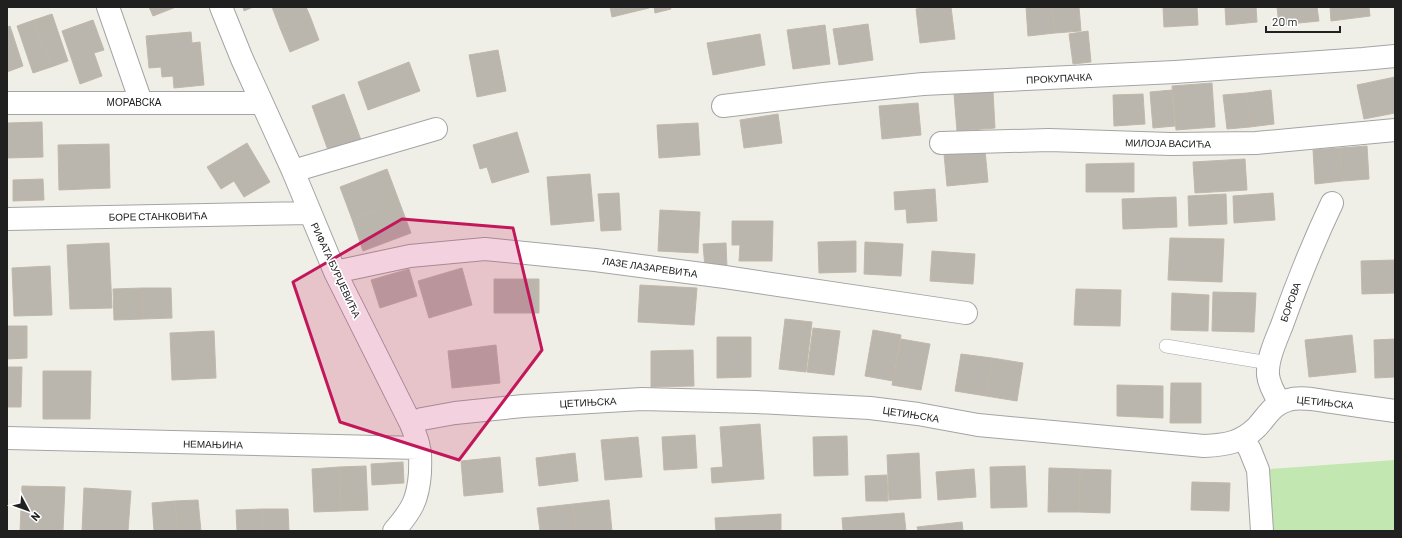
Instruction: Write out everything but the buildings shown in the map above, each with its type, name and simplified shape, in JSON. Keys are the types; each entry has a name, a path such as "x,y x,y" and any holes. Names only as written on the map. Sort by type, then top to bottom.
{"street":[{"path":"108,7 141,102"},
{"name":"РИФАТА БУРЏЕВИЋА","path":"221,7 261,103 293,171 335,272 411,424 420,448 419,490 414,503 394,531"},
{"name":"ПРОКУПАЧКА","path":"723,106 923,84 1175,72 1395,56"},
{"name":"МОРАВСКА","path":"7,103 261,103"},
{"path":"293,171 436,129"},
{"name":"МИЛОЈА ВАСИЋА","path":"941,143 1049,140 1170,144 1256,143 1395,130"},
{"name":"БОРОВА","path":"1280,403 1273,392 1268,375 1269,364 1296,284 1332,203"},
{"name":"БОРЕ СТАНКОВИЋА","path":"7,219 310,213"},
{"name":"ЛАЗЕ ЛАЗАРЕВИЋА","path":"335,272 410,256 485,249 603,260 966,313"},
{"name":"ЦЕТИЊСКА","path":"411,424 422,419 455,413 523,406 642,399 756,402 870,408 918,414 978,425 1204,446 1224,445 1243,438 1258,426 1271,410 1280,403 1290,399 1308,399 1395,411"},
{"name":"НЕМАЊИНА","path":"7,438 420,448"},
{"path":"1243,438 1250,450 1258,470 1262,531"}],"lane":[{"path":"1166,346 1269,364"}],"highlighted area":[{"path":"402,219 513,228 542,350 459,460 340,422 293,282"}],"green space":[{"path":"1395,460 1395,531 1262,531 1258,470"}]}
